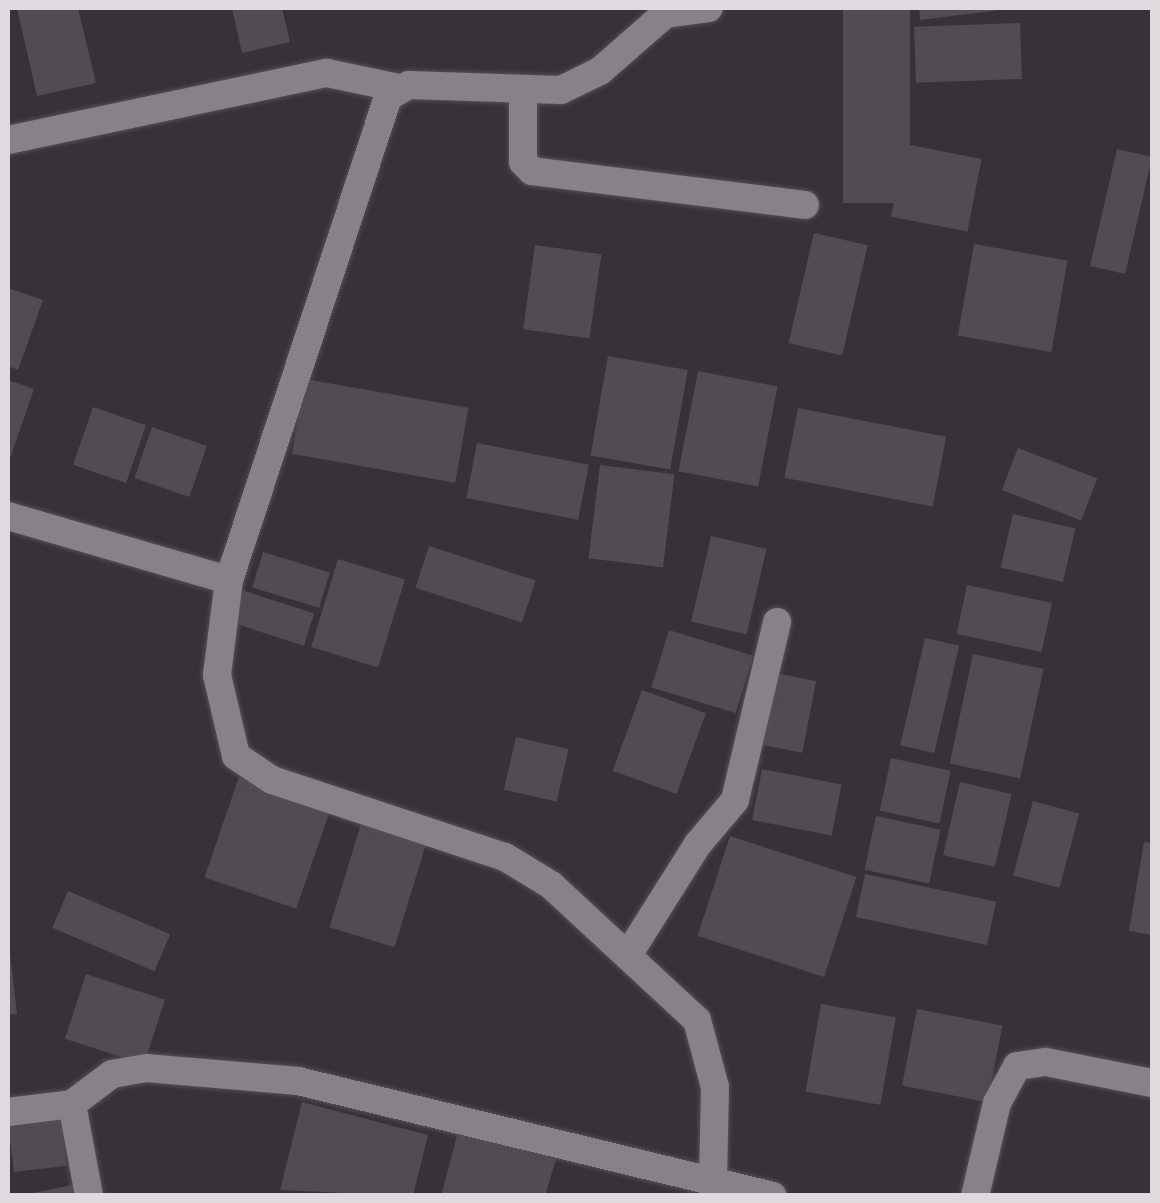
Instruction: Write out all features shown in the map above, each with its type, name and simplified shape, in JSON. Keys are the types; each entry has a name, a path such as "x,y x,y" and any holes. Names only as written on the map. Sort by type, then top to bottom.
{"street":[{"path":"8,140 327,73 398,88 433,84 523,93 561,90 600,71 664,11 709,8"},
{"path":"398,88 376,124 228,580 217,675 236,756 272,780 506,857 551,885 697,1020 715,1087 714,1183"},
{"path":"523,93 523,162 532,171 805,205"},
{"path":"8,516 228,580"},
{"path":"628,955 698,844 735,800 778,622"},
{"path":"975,1196 997,1103 1017,1066 1046,1062 1152,1083"},
{"path":"8,1112 72,1104 112,1074 146,1068 298,1081 772,1196"},
{"path":"72,1104 89,1196"}],"building":[{"path":"17,8 78,8 96,83 37,96"},
{"path":"232,8 282,8 290,42 242,53"},
{"path":"843,8 910,8 910,203 843,203"},
{"path":"919,8 1000,8 1000,10 920,20"},
{"path":"1020,23 1022,79 916,83 914,27"},
{"path":"905,144 982,159 967,232 891,217"},
{"path":"1117,149 1152,157 1125,274 1090,266"},
{"path":"814,233 868,245 842,355 789,343"},
{"path":"974,244 1068,260 1051,352 958,336"},
{"path":"535,245 601,254 590,338 523,329"},
{"path":"8,288 43,300 18,370 8,366"},
{"path":"608,356 688,370 670,470 590,455"},
{"path":"698,371 778,386 758,487 679,471"},
{"path":"305,379 468,408 455,483 292,454"},
{"path":"8,380 34,389 8,464"},
{"path":"93,407 146,425 126,483 73,465"},
{"path":"798,408 946,437 933,507 784,478"},
{"path":"152,427 207,446 189,497 134,478"},
{"path":"477,443 589,465 578,520 466,498"},
{"path":"1018,448 1097,478 1081,520 1002,490"},
{"path":"600,465 674,474 663,567 589,558"},
{"path":"1013,514 1075,528 1063,582 1001,568"},
{"path":"711,536 767,549 747,635 691,622"},
{"path":"429,546 536,581 522,622 415,588"},
{"path":"263,552 330,572 319,608 252,587"},
{"path":"338,559 405,579 378,667 311,647"},
{"path":"967,585 1052,603 1042,652 957,634"},
{"path":"242,590 314,613 304,646 231,622"},
{"path":"669,630 753,656 736,713 651,687"},
{"path":"925,638 959,646 934,753 900,745"},
{"path":"973,654 1043,669 1020,779 950,764"},
{"path":"775,673 816,681 802,753 761,745"},
{"path":"642,690 706,713 676,794 613,771"},
{"path":"516,737 569,749 556,802 504,790"},
{"path":"891,758 951,771 939,824 880,811"},
{"path":"762,769 842,784 832,836 752,820"},
{"path":"239,777 331,809 296,909 204,877"},
{"path":"960,782 1012,794 995,867 943,855"},
{"path":"1033,801 1079,813 1059,888 1013,875"},
{"path":"876,816 941,830 929,884 865,870"},
{"path":"361,824 426,844 394,947 329,927"},
{"path":"730,836 856,877 824,977 698,936"},
{"path":"1144,842 1152,843 1152,935 1129,931"},
{"path":"865,874 996,902 987,945 856,917"},
{"path":"68,891 170,934 155,971 52,928"},
{"path":"8,936 17,1014 8,1015"},
{"path":"86,974 165,1000 144,1064 65,1039"},
{"path":"821,1004 896,1017 880,1105 806,1092"},
{"path":"917,1009 1002,1026 988,1102 902,1086"},
{"path":"302,1102 428,1135 413,1196 280,1190"},
{"path":"61,1120 67,1166 14,1172 8,1126"},
{"path":"458,1132 556,1159 545,1196 441,1196"},
{"path":"72,1185 74,1196 29,1196 29,1194"}]}
